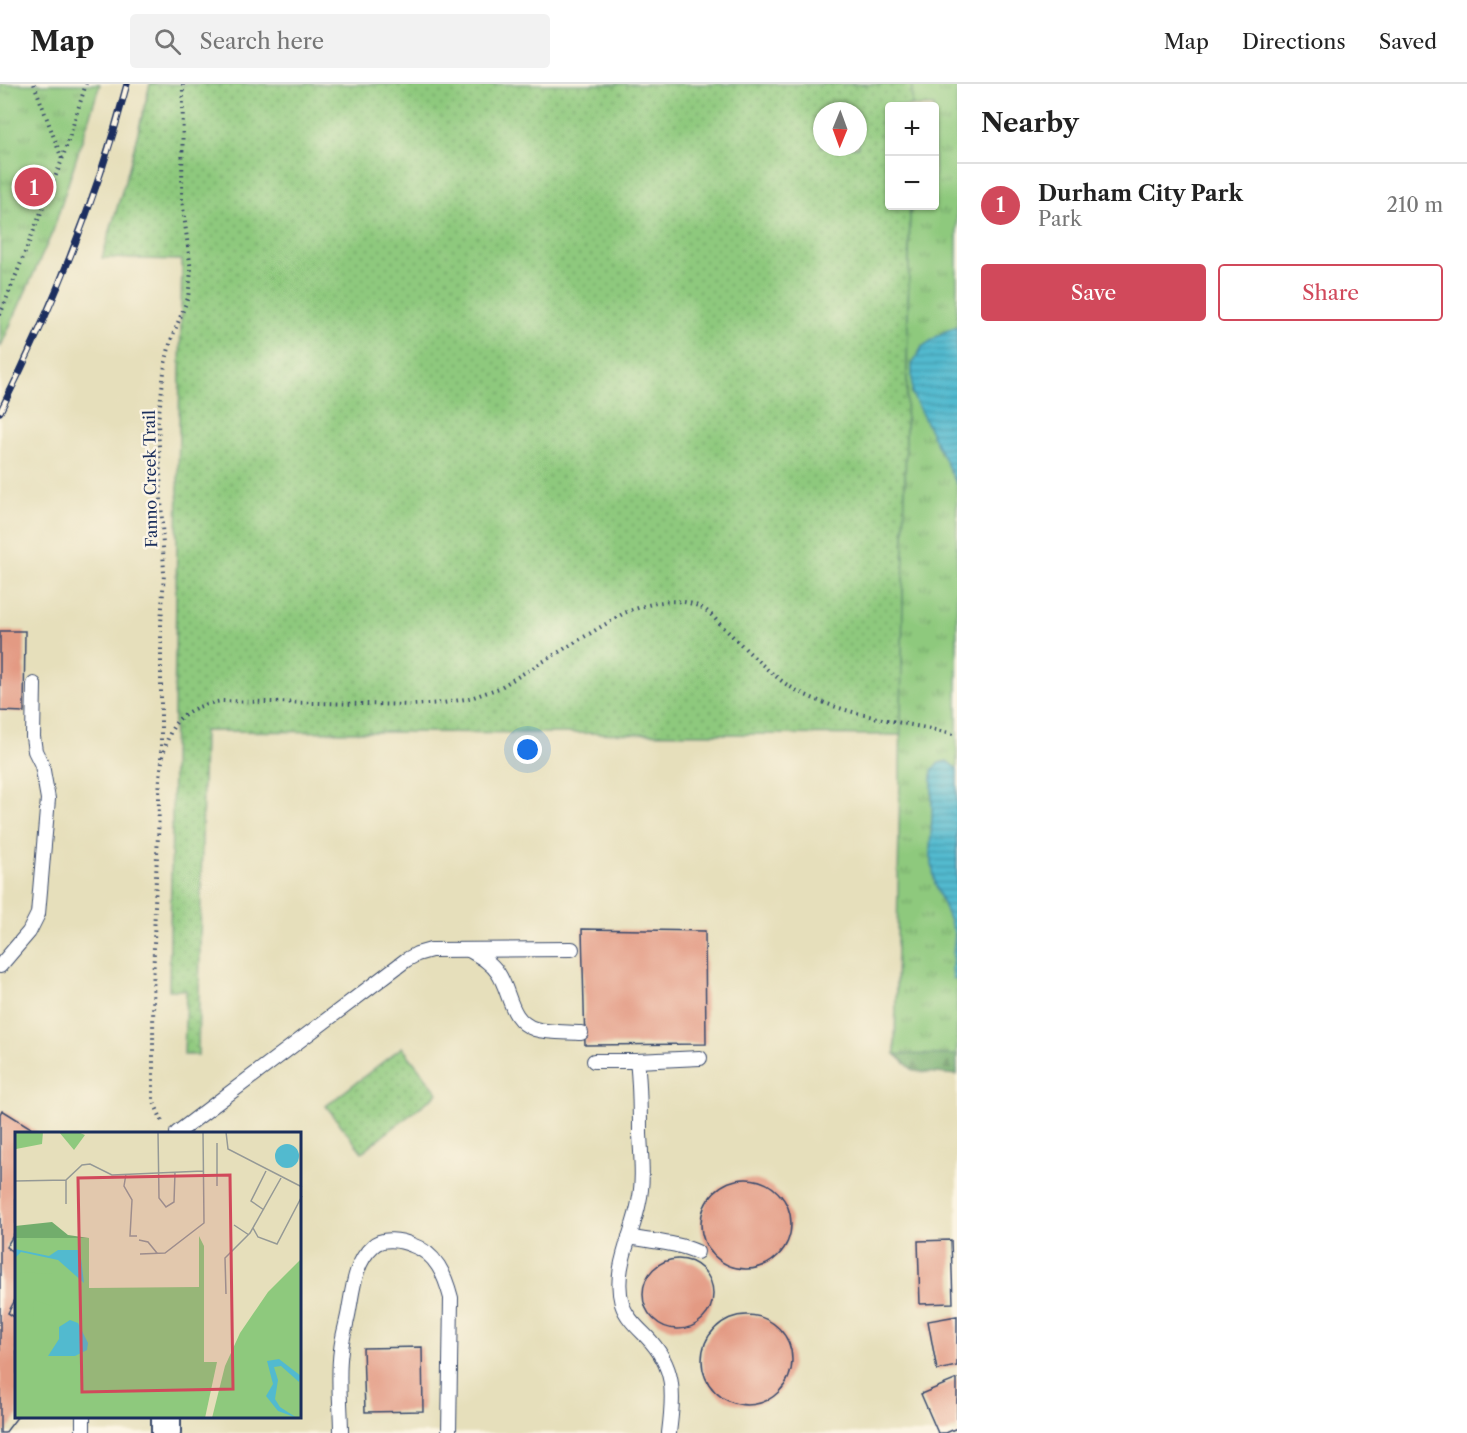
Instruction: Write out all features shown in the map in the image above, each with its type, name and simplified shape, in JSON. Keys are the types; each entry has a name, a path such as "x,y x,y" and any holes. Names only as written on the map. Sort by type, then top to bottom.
{"lane":[{"path":"0,966 29,932 38,914 48,799 42,765 35,751 33,737 34,684"},
{"path":"178,1132 417,954 432,950 572,950"},
{"path":"469,950 490,963 498,972 515,1014 524,1023 536,1029 581,1033"},
{"path":"594,1061 700,1058"},
{"path":"637,1061 642,1168 639,1203 623,1257 620,1276 621,1302 626,1315 654,1344 671,1376 673,1397 669,1433"},
{"path":"629,1237 683,1246 697,1252"},
{"path":"341,1433 341,1350 356,1275 363,1258 374,1244 388,1240 406,1242 420,1247 440,1268 446,1281 451,1298 449,1433"}],"path":[{"path":"34,84 62,160"},
{"path":"0,315 62,160 86,84"},
{"name":"Fanno Creek Trail","path":"161,771 160,624 164,574 158,421 165,364 171,340 188,298 191,271 182,199 183,84"},
{"path":"163,1122 153,1101 154,907 161,771 166,745 173,727 192,709 222,701 411,705 471,698 500,688 624,613 645,605 666,602 701,607 772,674 789,686 812,697 850,711 957,735"}],"green space":[{"path":"0,84 100,84 53,231 0,348"},
{"path":"150,84 912,84 912,102 885,102 885,210 910,210 901,735 204,731 198,1055 184,1055 186,990 169,990 182,260 102,258 129,168"},
{"path":"912,84 957,84 957,1055 895,1054 910,210 939,210 939,102 912,102"},
{"path":"897,946 957,1004 957,1075 914,1071 895,1054"},
{"path":"402,1047 438,1093 362,1152 326,1106"}],"water":[{"path":"957,326 957,485 912,394 912,365 922,347"},
{"path":"947,761 957,769 957,980 953,978 952,967 955,934 935,884 930,850 932,770 939,763"}],"building":[{"path":"0,631 25,631 24,712 0,711"},
{"path":"582,929 705,931 706,1044 585,1045"},
{"path":"2,1110 37,1132 15,1132 15,1233 6,1247 15,1253 15,1300 8,1313 15,1317 16,1418 5,1433 0,1433 0,1114"},
{"path":"746,1179 763,1183 778,1192 787,1207 791,1224 787,1241 778,1256 763,1265 746,1269 729,1265 714,1256 705,1241 701,1224 705,1207 714,1192 729,1183"},
{"path":"951,1240 953,1303 920,1304 918,1241"},
{"path":"678,1259 697,1265 707,1275 713,1294 707,1313 697,1323 678,1329 659,1323 649,1313 643,1294 649,1275 659,1265"},
{"path":"747,1315 764,1319 779,1328 788,1343 792,1360 788,1377 779,1392 764,1401 747,1405 730,1401 715,1392 706,1377 702,1360 706,1343 715,1328 730,1319"},
{"path":"957,1316 957,1366 937,1370 928,1321"},
{"path":"422,1347 423,1411 365,1412 363,1348"},
{"path":"957,1379 957,1428 946,1433 938,1433 921,1394"}],"railway":[{"path":"0,412 56,292 88,211 127,84"}],"place":[{"name":"Durham City Park","path":"34,187"}]}
